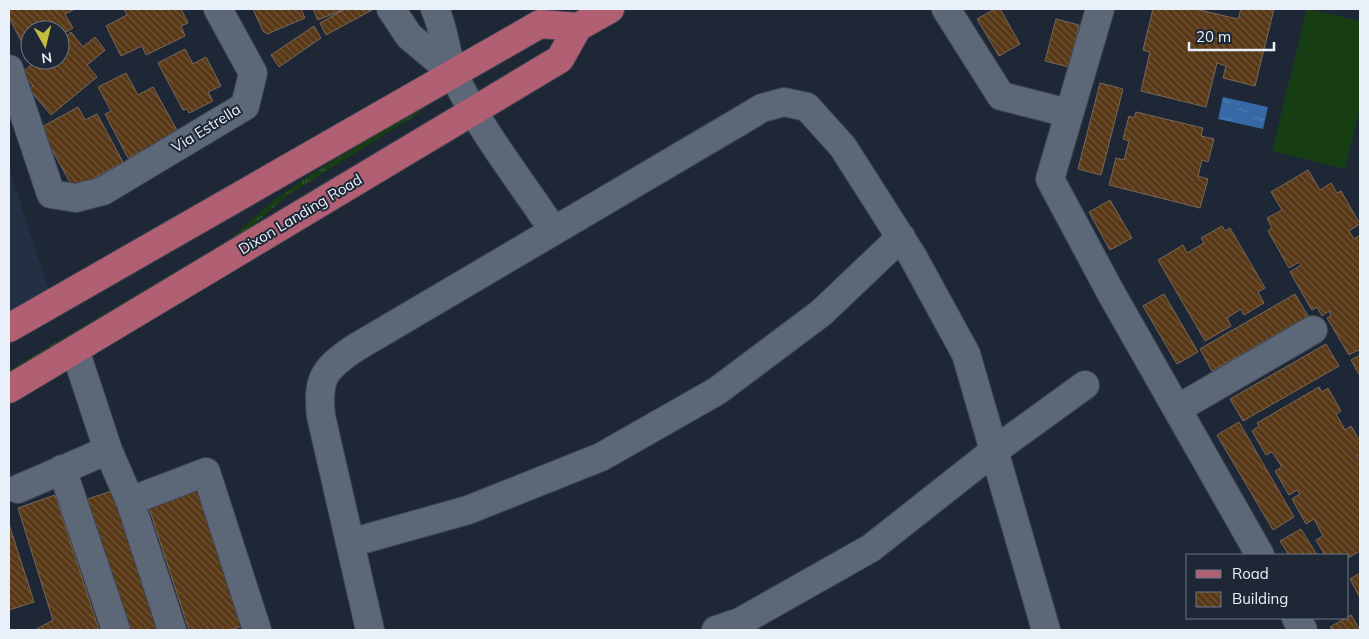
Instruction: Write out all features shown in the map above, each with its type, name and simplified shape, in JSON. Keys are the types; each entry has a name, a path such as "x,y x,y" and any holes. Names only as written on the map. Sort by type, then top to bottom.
{"main road":[{"path":"9,328 540,24 578,27 610,9"},
{"name":"Dixon Landing Road","path":"9,389 560,59 578,27"}],"street":[{"name":"Via Estrella","path":"9,69 51,194 76,198 103,191 245,106 253,74 218,9"},
{"path":"391,9 408,36 453,73"},
{"path":"946,9 1001,96 1068,113"},
{"path":"1100,9 1050,179 1111,293 1259,554"},
{"path":"439,16 453,73 473,111 554,231"},
{"path":"370,630 321,416 320,385 328,369 355,348 756,112 784,102 807,107 844,147 901,237 966,354 1046,630"},
{"path":"350,543 468,510 601,457 717,390 821,313 901,237"},
{"path":"1177,409 1313,330"},
{"path":"75,350 108,450 130,501 172,630"},
{"path":"716,630 740,622 871,548 994,451 1085,385"},
{"path":"18,489 108,450"},
{"path":"62,469 116,630"},
{"path":"130,501 206,472 257,630"},
{"path":"1297,619 1303,630"}],"shaded area":[{"path":"9,168 49,290 9,314"}],"green space":[{"path":"1307,9 1360,21 1360,108 1345,169 1272,151"},
{"path":"421,107 425,107 419,113 288,195 242,235 9,376 9,370 229,240 274,200 304,179"}],"water":[{"path":"1223,97 1268,107 1263,129 1218,119"}],"building":[{"path":"9,9 75,9 65,14 68,20 20,20 20,39 9,17"},
{"path":"124,9 181,9 188,23 181,26 185,36 146,55 142,46 121,56 106,26 127,15"},
{"path":"253,9 301,9 305,18 267,34 263,31"},
{"path":"313,9 345,9 318,20"},
{"path":"345,9 372,10 326,35 320,23"},
{"path":"995,9 1000,9 1020,44 999,56 977,19"},
{"path":"1153,9 1195,9 1238,19 1241,9 1274,9 1255,86 1223,78 1226,66 1217,63 1206,107 1141,91 1150,52 1143,50"},
{"path":"1056,19 1079,25 1069,67 1045,61"},
{"path":"314,26 321,38 279,67 271,55"},
{"path":"70,33 83,47 95,37 105,50 87,65 97,77 51,115 29,89 33,86 22,73 25,70 70,70"},
{"path":"185,49 193,64 206,57 221,86 208,92 213,101 189,113 187,109 183,110 158,63"},
{"path":"126,73 138,95 153,87 178,132 128,158 105,114 111,111 98,87"},
{"path":"1100,83 1123,89 1101,175 1078,169"},
{"path":"78,107 85,120 97,114 123,162 83,184 82,181 72,186 40,128"},
{"path":"1136,112 1203,128 1201,136 1214,139 1208,162 1202,160 1198,176 1208,179 1200,208 1109,185 1116,158 1124,160 1129,141 1123,139 1129,116 1134,118"},
{"path":"1308,170 1320,190 1331,183 1337,193 1341,191 1360,224 1349,231 1354,239 1360,235 1360,353 1358,350 1349,355 1327,318 1331,316 1329,311 1322,316 1317,307 1312,310 1290,272 1301,265 1299,262 1289,268 1268,231 1272,228 1267,218 1282,210 1271,192"},
{"path":"1110,200 1132,238 1110,250 1089,212"},
{"path":"1222,226 1225,231 1230,228 1265,288 1258,292 1264,303 1244,315 1241,309 1227,318 1231,326 1205,341 1158,260 1183,245 1187,253 1204,243 1201,238"},
{"path":"1164,294 1198,352 1177,364 1143,306"},
{"path":"1295,294 1308,316 1212,371 1200,349"},
{"path":"1326,344 1339,366 1243,421 1230,399"},
{"path":"1360,355 1360,376 1351,360"},
{"path":"1319,387 1322,392 1328,388 1341,411 1336,414 1345,430 1351,426 1360,441 1360,454 1357,456 1360,461 1360,551 1349,557 1349,554 1324,554 1316,540 1323,536 1314,519 1306,524 1292,499 1300,494 1297,490 1289,495 1275,471 1282,467 1272,452 1266,455 1252,431 1259,426 1257,423"},
{"path":"1239,422 1294,517 1273,530 1217,435"},
{"path":"198,489 243,626 230,630 189,630 148,505"},
{"path":"112,491 158,630 130,630 87,499"},
{"path":"55,495 99,630 35,630 53,620 18,508"},
{"path":"9,524 34,602 9,610"},
{"path":"1301,529 1316,554 1288,554 1280,541"},
{"path":"1360,573 1360,598 1350,579"},
{"path":"1351,615 1360,630 1332,630 1330,627 1344,619 1349,619"}]}
